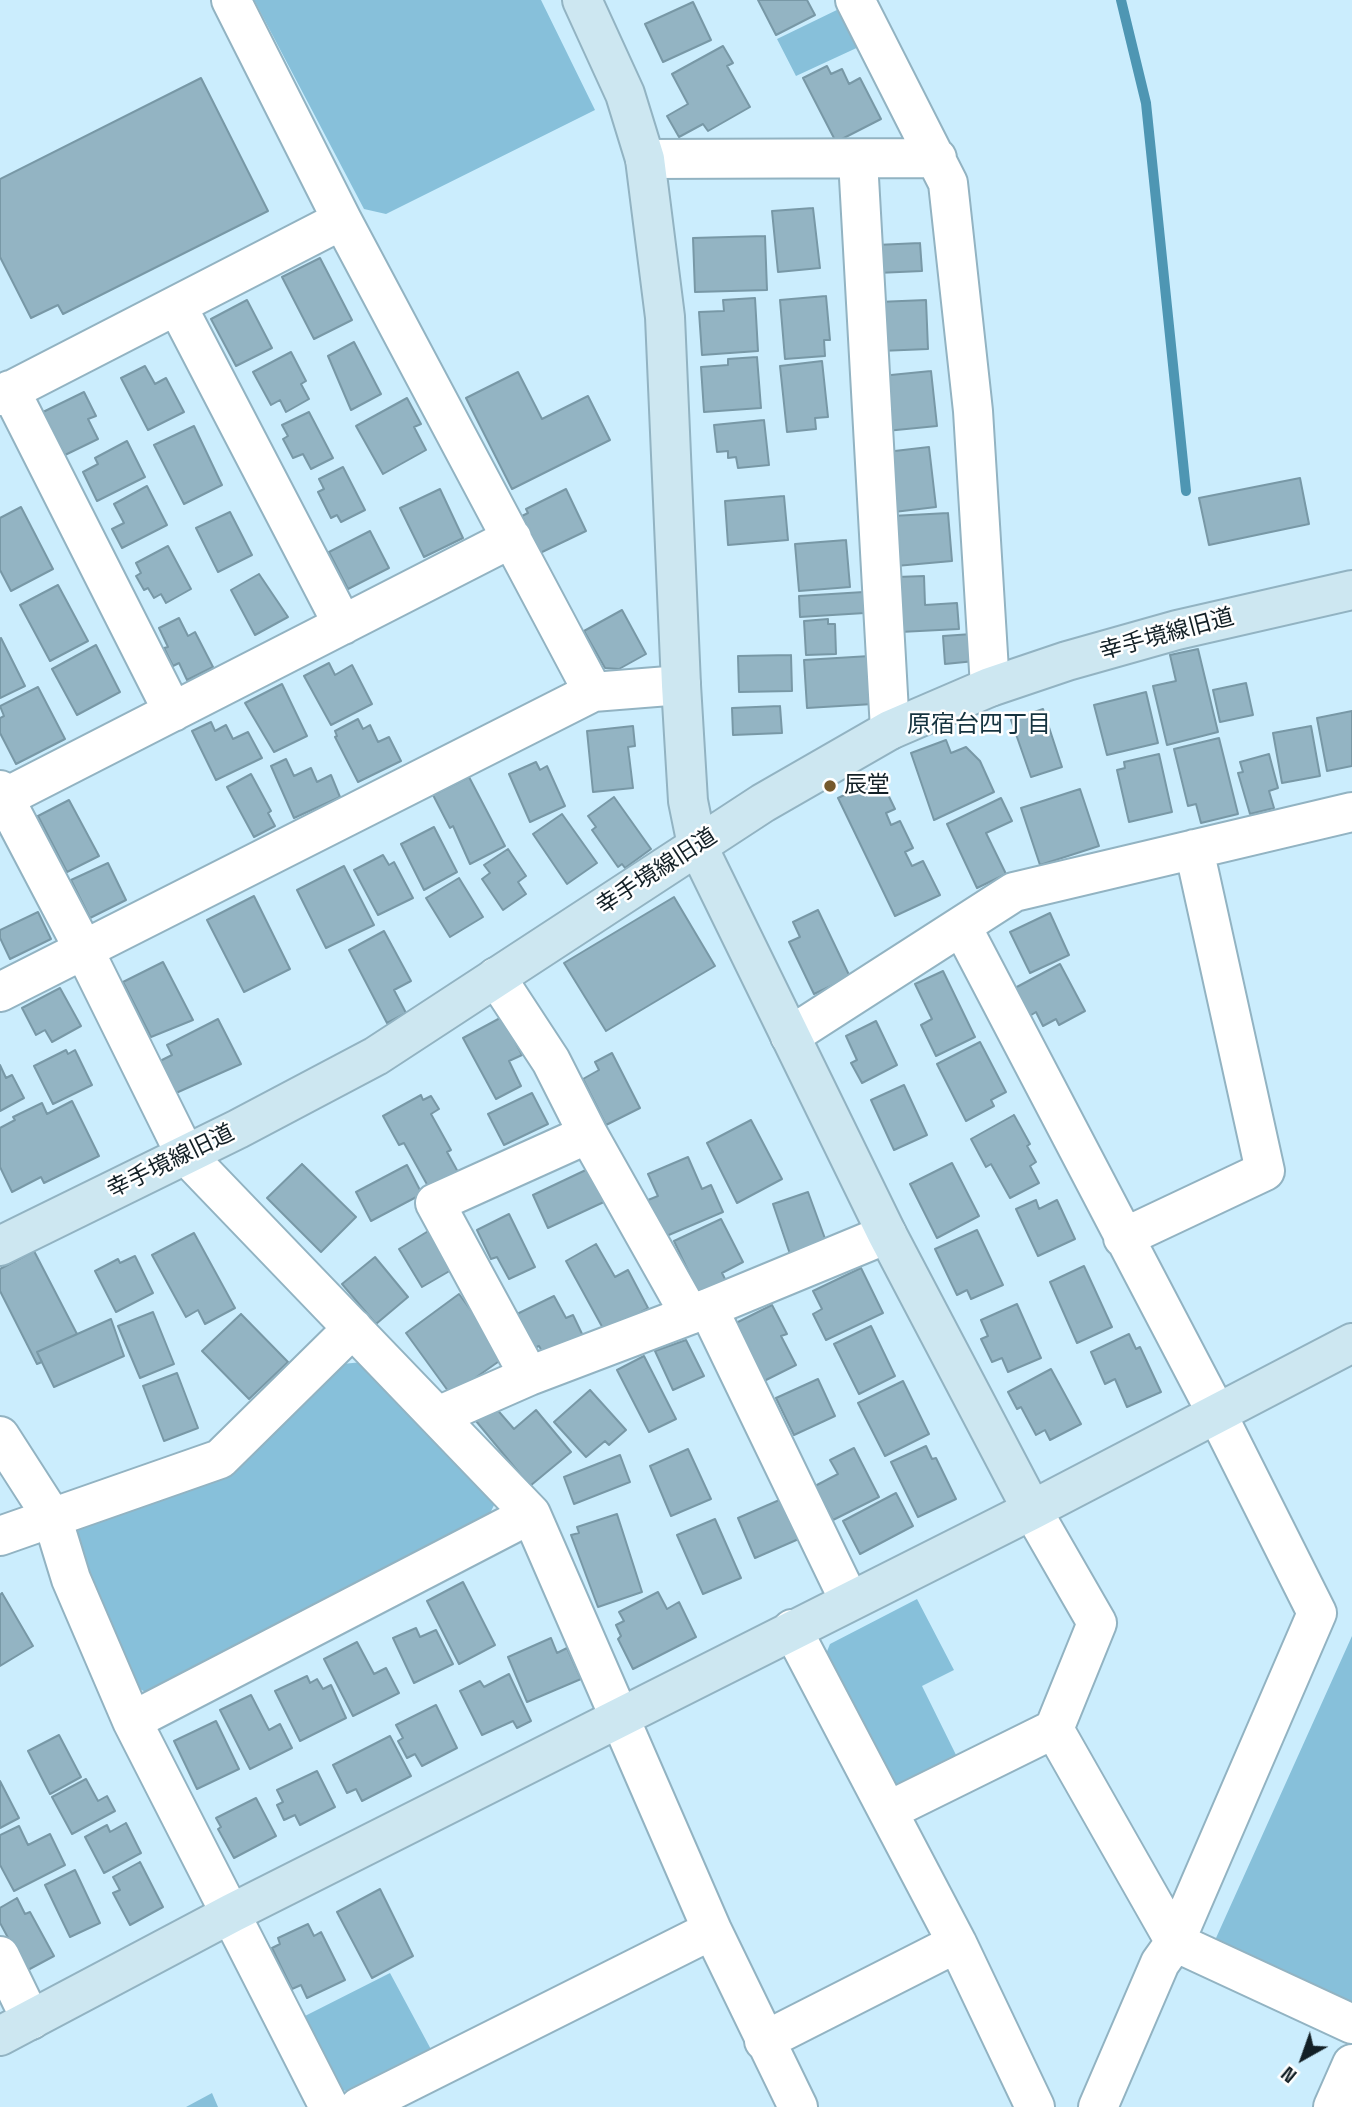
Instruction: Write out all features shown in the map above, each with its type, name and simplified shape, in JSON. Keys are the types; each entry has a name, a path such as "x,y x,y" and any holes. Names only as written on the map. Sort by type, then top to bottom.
{"street":[{"path":"231,0 342,220 593,692"},
{"path":"582,0 625,94 645,159 665,317 688,801 697,845 887,1234 1032,1510 1097,1623 1054,1729 888,1811"},
{"path":"855,0 948,183 973,411 990,688"},
{"path":"645,159 937,158"},
{"path":"858,160 890,730"},
{"path":"173,712 5,393 342,220"},
{"path":"177,306 342,625"},
{"path":"512,538 173,712 2,794 83,948 185,1154 531,1514 712,1930 798,2107"},
{"name":"幸手境線旧道","path":"0,1246 310,1093 376,1056 697,845 822,767 890,730 990,688 1066,661 1177,630 1352,590"},
{"path":"0,992 593,692 681,685"},
{"path":"789,1036 1014,892 1352,812"},
{"path":"1123,1238 1265,1171 1195,849"},
{"path":"962,927 1217,1414 1317,1612 1175,1942 1160,1964 1098,2107"},
{"path":"496,977 551,1061 588,1134 699,1311 849,1600"},
{"path":"529,1376 435,1203 588,1134"},
{"path":"438,1416 529,1376 699,1311 887,1234"},
{"path":"0,1536 220,1459 353,1328"},
{"path":"0,1956 16,2028 232,1913 1032,1510 1352,1343"},
{"path":"0,1436 52,1517 71,1579 132,1721 329,2107"},
{"path":"132,1721 531,1514"},
{"path":"792,1629 957,1944 1035,2107"},
{"path":"1054,1729 1175,1942 1352,2024"},
{"path":"359,2107 712,1930"},
{"path":"764,2041 957,1944"},
{"path":"1333,2107 1352,2064"}],"shaded area":[{"path":"254,0 541,0 595,110 386,214 364,209"},
{"path":"843,7 863,45 796,76 777,39"},
{"path":"363,1362 496,1501 482,1530 158,1699 129,1683 71,1547 81,1524 342,1364"},
{"path":"917,1599 954,1670 922,1686 960,1763 889,1789 823,1661 830,1644"},
{"path":"1352,1636 1352,2008 1221,1950 1216,1938"},
{"path":"390,1973 434,2055 357,2095 340,2089 303,2017"},
{"path":"212,2093 218,2107 186,2107"}],"building":[{"path":"758,0 807,0 815,15 776,35"},
{"path":"693,2 711,40 663,62 645,24"},
{"path":"723,46 733,63 727,66 750,107 708,131 703,124 679,137 667,116 688,104 672,74"},
{"path":"827,66 831,74 842,69 849,84 860,78 881,119 836,142 803,78"},
{"path":"201,78 268,211 63,314 58,305 31,318 0,257 0,179"},
{"path":"813,208 820,268 778,272 772,211"},
{"path":"765,236 767,290 695,292 693,238"},
{"path":"920,243 922,271 877,273 876,245"},
{"path":"320,258 352,320 314,339 282,277"},
{"path":"826,296 830,340 824,340 825,356 785,359 780,300"},
{"path":"755,298 758,351 702,355 699,312 724,311 723,300"},
{"path":"247,300 272,348 236,366 211,319"},
{"path":"926,300 928,349 880,351 878,302"},
{"path":"354,342 381,394 351,410 328,356"},
{"path":"291,352 306,381 301,384 309,399 286,412 280,400 271,405 253,372"},
{"path":"757,357 761,408 704,412 701,367 728,365 728,359"},
{"path":"822,361 828,417 815,418 816,429 787,432 780,366"},
{"path":"145,366 155,384 166,378 184,412 148,430 121,378"},
{"path":"931,371 937,426 886,431 881,376"},
{"path":"518,372 542,419 588,396 610,440 512,489 466,398"},
{"path":"84,392 96,416 88,419 98,439 65,455 43,412"},
{"path":"407,398 421,424 414,427 426,450 383,474 356,426"},
{"path":"309,412 333,458 311,469 303,454 293,458 283,439 288,436 282,425"},
{"path":"764,420 769,465 738,468 736,457 728,458 728,451 717,452 714,425"},
{"path":"194,426 222,485 184,504 154,445"},
{"path":"127,441 145,477 97,501 83,472 98,464 95,458"},
{"path":"929,447 936,507 894,512 886,452"},
{"path":"343,467 365,510 341,522 337,515 331,518 318,492 324,489 319,479"},
{"path":"1300,478 1309,524 1209,545 1199,498"},
{"path":"147,486 167,525 122,548 112,529 124,523 114,504"},
{"path":"440,489 463,538 424,557 400,508"},
{"path":"566,489 586,531 540,553 522,516 528,513 526,509"},
{"path":"784,496 788,540 728,545 725,501"},
{"path":"21,507 53,569 11,591 0,570 0,518"},
{"path":"230,512 252,555 218,572 196,528"},
{"path":"948,513 952,561 896,566 892,516"},
{"path":"370,531 389,568 348,589 329,552"},
{"path":"846,540 850,587 799,591 795,544"},
{"path":"168,546 191,589 166,603 161,594 154,598 148,588 144,590 136,576 141,573 136,563"},
{"path":"259,574 288,617 255,635 231,590"},
{"path":"924,576 925,605 957,603 959,629 900,632 897,577"},
{"path":"58,585 88,641 50,661 20,605"},
{"path":"864,592 865,613 800,617 799,596"},
{"path":"622,610 646,654 619,669 605,668 584,631"},
{"path":"179,618 188,636 195,632 213,667 187,680 179,663 173,666 164,648 168,647 159,628"},
{"path":"828,619 828,624 835,624 836,654 806,655 804,621"},
{"path":"972,634 975,661 945,664 943,636"},
{"path":"0,639 25,686 0,698"},
{"path":"96,645 120,692 77,715 52,669"},
{"path":"1198,649 1218,732 1167,745 1153,686 1176,681 1170,655"},
{"path":"791,655 792,691 739,692 738,656"},
{"path":"870,656 873,704 807,708 804,660"},
{"path":"329,663 335,675 352,665 372,704 331,725 304,676"},
{"path":"1246,683 1253,715 1220,722 1213,690"},
{"path":"282,684 307,736 274,752 245,703"},
{"path":"38,687 65,739 16,764 0,733 0,718 4,716 0,706"},
{"path":"1146,692 1158,743 1107,755 1094,705"},
{"path":"780,706 782,733 733,735 732,708"},
{"path":"1043,709 1062,767 1031,777 1011,720"},
{"path":"1352,711 1352,766 1327,771 1317,718"},
{"path":"358,719 363,729 370,725 378,742 389,737 401,761 358,782 335,737 335,731"},
{"path":"211,722 215,731 226,725 233,739 248,732 262,758 216,780 192,731"},
{"path":"633,726 635,746 628,747 633,788 593,792 587,731"},
{"path":"1311,726 1320,776 1282,783 1273,733"},
{"path":"1219,738 1238,814 1201,823 1196,804 1188,806 1174,749"},
{"path":"946,740 951,753 966,747 980,761 994,792 934,820 911,753"},
{"path":"1159,754 1172,812 1129,822 1117,770 1125,768 1124,762"},
{"path":"1269,754 1278,788 1269,791 1274,808 1250,814 1238,773 1243,772 1240,762"},
{"path":"286,759 294,776 311,768 317,782 331,775 340,797 294,818 271,766"},
{"path":"536,762 540,770 547,766 565,806 530,822 509,774"},
{"path":"251,774 271,811 268,813 275,826 254,837 227,787"},
{"path":"469,777 505,846 470,864 453,826 450,828 433,795"},
{"path":"880,778 895,809 886,813 891,825 900,821 913,848 905,852 912,866 923,861 940,895 895,916 838,798"},
{"path":"1080,789 1099,846 1040,865 1021,808"},
{"path":"614,797 651,849 625,868 622,864 618,867 592,830 596,827 588,816"},
{"path":"1001,798 1012,821 986,833 1006,874 977,888 947,824"},
{"path":"69,800 99,856 67,872 38,816"},
{"path":"562,814 597,863 567,884 533,834"},
{"path":"434,827 457,872 424,890 401,844"},
{"path":"508,849 526,876 518,882 526,894 503,910 482,879 490,873 484,865"},
{"path":"383,855 389,865 394,862 413,898 378,915 354,870"},
{"path":"108,863 126,900 90,918 71,880"},
{"path":"344,866 374,925 326,948 297,890"},
{"path":"459,878 483,917 450,937 426,898"},
{"path":"254,896 290,969 244,992 207,920"},
{"path":"674,897 715,966 606,1031 564,963"},
{"path":"818,910 850,977 814,994 789,942 800,937 793,922"},
{"path":"38,912 51,939 10,959 0,938 0,930"},
{"path":"1050,913 1069,955 1030,973 1010,932"},
{"path":"384,931 411,981 394,990 406,1013 387,1023 349,950"},
{"path":"163,962 193,1020 151,1037 123,982"},
{"path":"1060,964 1085,1011 1059,1025 1056,1019 1043,1026 1036,1012 1028,1017 1013,989"},
{"path":"943,971 975,1037 936,1056 921,1025 932,1019 915,984"},
{"path":"60,988 81,1026 52,1042 45,1030 36,1035 22,1008"},
{"path":"502,1017 522,1055 509,1061 521,1086 496,1099 463,1038"},
{"path":"218,1019 241,1064 176,1093 160,1061 172,1055 167,1045"},
{"path":"876,1021 897,1065 862,1083 851,1063 857,1060 846,1036"},
{"path":"980,1042 1006,1092 991,1100 994,1106 966,1121 937,1064"},
{"path":"66,1050 68,1054 75,1050 92,1085 53,1104 34,1066"},
{"path":"612,1053 640,1108 606,1125 583,1079 599,1070 595,1062"},
{"path":"0,1065 6,1078 12,1075 24,1098 0,1111"},
{"path":"904,1085 927,1135 894,1150 871,1100"},
{"path":"532,1093 548,1124 504,1145 488,1114"},
{"path":"421,1095 423,1100 431,1096 439,1109 431,1114 451,1150 447,1152 458,1172 429,1188 404,1143 399,1145 383,1116"},
{"path":"72,1101 99,1156 44,1183 41,1177 12,1192 0,1167 0,1128 15,1120 13,1117 42,1103 47,1114"},
{"path":"1014,1115 1030,1144 1027,1146 1036,1162 1030,1166 1039,1183 1010,1198 991,1164 986,1167 971,1139"},
{"path":"751,1120 782,1179 737,1203 707,1143"},
{"path":"688,1157 702,1189 711,1185 723,1212 664,1237 648,1200 658,1196 648,1174"},
{"path":"952,1163 979,1216 937,1238 910,1184"},
{"path":"302,1164 356,1217 321,1252 267,1198"},
{"path":"407,1165 422,1194 371,1221 356,1192"},
{"path":"590,1168 606,1201 548,1228 533,1195"},
{"path":"808,1192 827,1244 791,1257 773,1204"},
{"path":"1036,1200 1039,1209 1057,1200 1075,1239 1038,1256 1016,1209"},
{"path":"509,1214 535,1267 509,1279 497,1257 491,1259 477,1230"},
{"path":"721,1219 743,1262 722,1273 729,1287 688,1293 680,1280 690,1275 674,1241"},
{"path":"430,1230 453,1269 422,1287 399,1249"},
{"path":"977,1230 1003,1285 971,1299 967,1290 957,1295 935,1249"},
{"path":"194,1233 235,1308 205,1324 198,1310 186,1317 152,1255"},
{"path":"596,1244 615,1277 628,1270 648,1308 605,1332 566,1261"},
{"path":"34,1251 77,1334 37,1352 42,1362 37,1364 0,1291 0,1269"},
{"path":"135,1256 153,1293 116,1312 95,1271 118,1259 120,1263"},
{"path":"375,1257 408,1297 376,1324 342,1284"},
{"path":"1084,1266 1112,1327 1077,1343 1050,1282"},
{"path":"861,1268 883,1313 826,1340 813,1314 822,1309 813,1291"},
{"path":"459,1294 505,1357 451,1395 406,1333"},
{"path":"554,1296 566,1318 573,1315 584,1338 546,1358 539,1346 534,1348 517,1314"},
{"path":"1017,1304 1041,1358 1008,1372 1002,1358 992,1362 981,1339 988,1336 981,1320"},
{"path":"772,1305 787,1334 781,1336 796,1365 762,1382 732,1325"},
{"path":"153,1312 174,1364 140,1378 118,1326"},
{"path":"241,1314 288,1362 249,1399 202,1351"},
{"path":"111,1319 124,1356 54,1387 37,1352"},
{"path":"871,1326 895,1376 859,1394 834,1344"},
{"path":"1129,1334 1136,1349 1140,1347 1161,1392 1127,1407 1115,1379 1105,1384 1091,1352"},
{"path":"686,1340 704,1376 673,1390 655,1351"},
{"path":"644,1356 676,1419 649,1432 617,1370"},
{"path":"1051,1369 1081,1424 1050,1440 1045,1430 1036,1435 1021,1407 1017,1409 1008,1392"},
{"path":"177,1373 198,1428 164,1441 143,1386"},
{"path":"818,1379 835,1416 794,1435 776,1398"},
{"path":"903,1381 929,1434 885,1456 858,1403"},
{"path":"590,1390 626,1430 609,1445 605,1441 586,1457 554,1422"},
{"path":"494,1406 514,1429 536,1410 571,1452 530,1486 476,1421"},
{"path":"926,1446 932,1459 936,1458 956,1499 918,1517 891,1462"},
{"path":"854,1448 879,1497 833,1520 815,1486 838,1474 830,1460"},
{"path":"688,1449 711,1499 671,1516 650,1466"},
{"path":"620,1455 630,1482 574,1504 564,1477"},
{"path":"896,1493 913,1526 860,1554 843,1521"},
{"path":"784,1498 801,1538 755,1558 738,1518"},
{"path":"617,1514 642,1592 598,1607 571,1535 579,1533 577,1527"},
{"path":"715,1519 741,1578 703,1594 677,1535"},
{"path":"463,1582 495,1645 459,1664 427,1601"},
{"path":"658,1592 667,1609 679,1602 696,1637 633,1669 618,1639 621,1636 616,1625 624,1621 619,1612"},
{"path":"2,1593 33,1646 0,1666 0,1595"},
{"path":"416,1628 420,1637 436,1630 453,1664 414,1683 393,1638"},
{"path":"551,1638 557,1653 567,1648 581,1679 527,1702 508,1657"},
{"path":"357,1642 374,1674 386,1668 399,1693 353,1716 324,1659"},
{"path":"509,1674 531,1721 517,1728 513,1721 482,1735 460,1691 480,1681 484,1687"},
{"path":"307,1676 310,1683 317,1679 323,1689 331,1685 346,1718 300,1741 275,1691"},
{"path":"251,1695 269,1730 280,1724 292,1748 250,1769 220,1710"},
{"path":"436,1705 457,1748 422,1766 415,1754 407,1758 398,1741 403,1738 396,1725"},
{"path":"216,1721 239,1769 197,1789 174,1741"},
{"path":"59,1735 81,1777 50,1794 28,1751"},
{"path":"390,1736 411,1776 362,1801 356,1789 347,1793 333,1765"},
{"path":"317,1771 335,1807 300,1825 295,1815 284,1820 277,1805 283,1802 277,1790"},
{"path":"86,1779 98,1801 107,1796 115,1811 72,1834 52,1797"},
{"path":"0,1781 19,1818 0,1828"},
{"path":"256,1798 276,1836 234,1858 218,1829 221,1827 216,1818"},
{"path":"126,1823 141,1853 104,1873 85,1837 107,1825 110,1832"},
{"path":"19,1826 28,1845 50,1834 65,1865 14,1891 0,1865 0,1835"},
{"path":"140,1862 163,1907 130,1925 113,1893 120,1890 113,1877"},
{"path":"75,1870 100,1923 70,1937 45,1885"},
{"path":"380,1889 413,1956 372,1978 337,1912"},
{"path":"17,1898 25,1914 30,1912 54,1956 26,1971 0,1923 0,1908"},
{"path":"308,1924 314,1936 321,1932 345,1980 307,1998 301,1985 292,1989 272,1948 280,1944 278,1938"}],"waterway":[{"path":"1121,0 1146,103 1186,491"}],"place":[{"name":"辰堂","path":"830,786"}],"district":[{"name":"原宿台四丁目","path":"979,725"}]}
